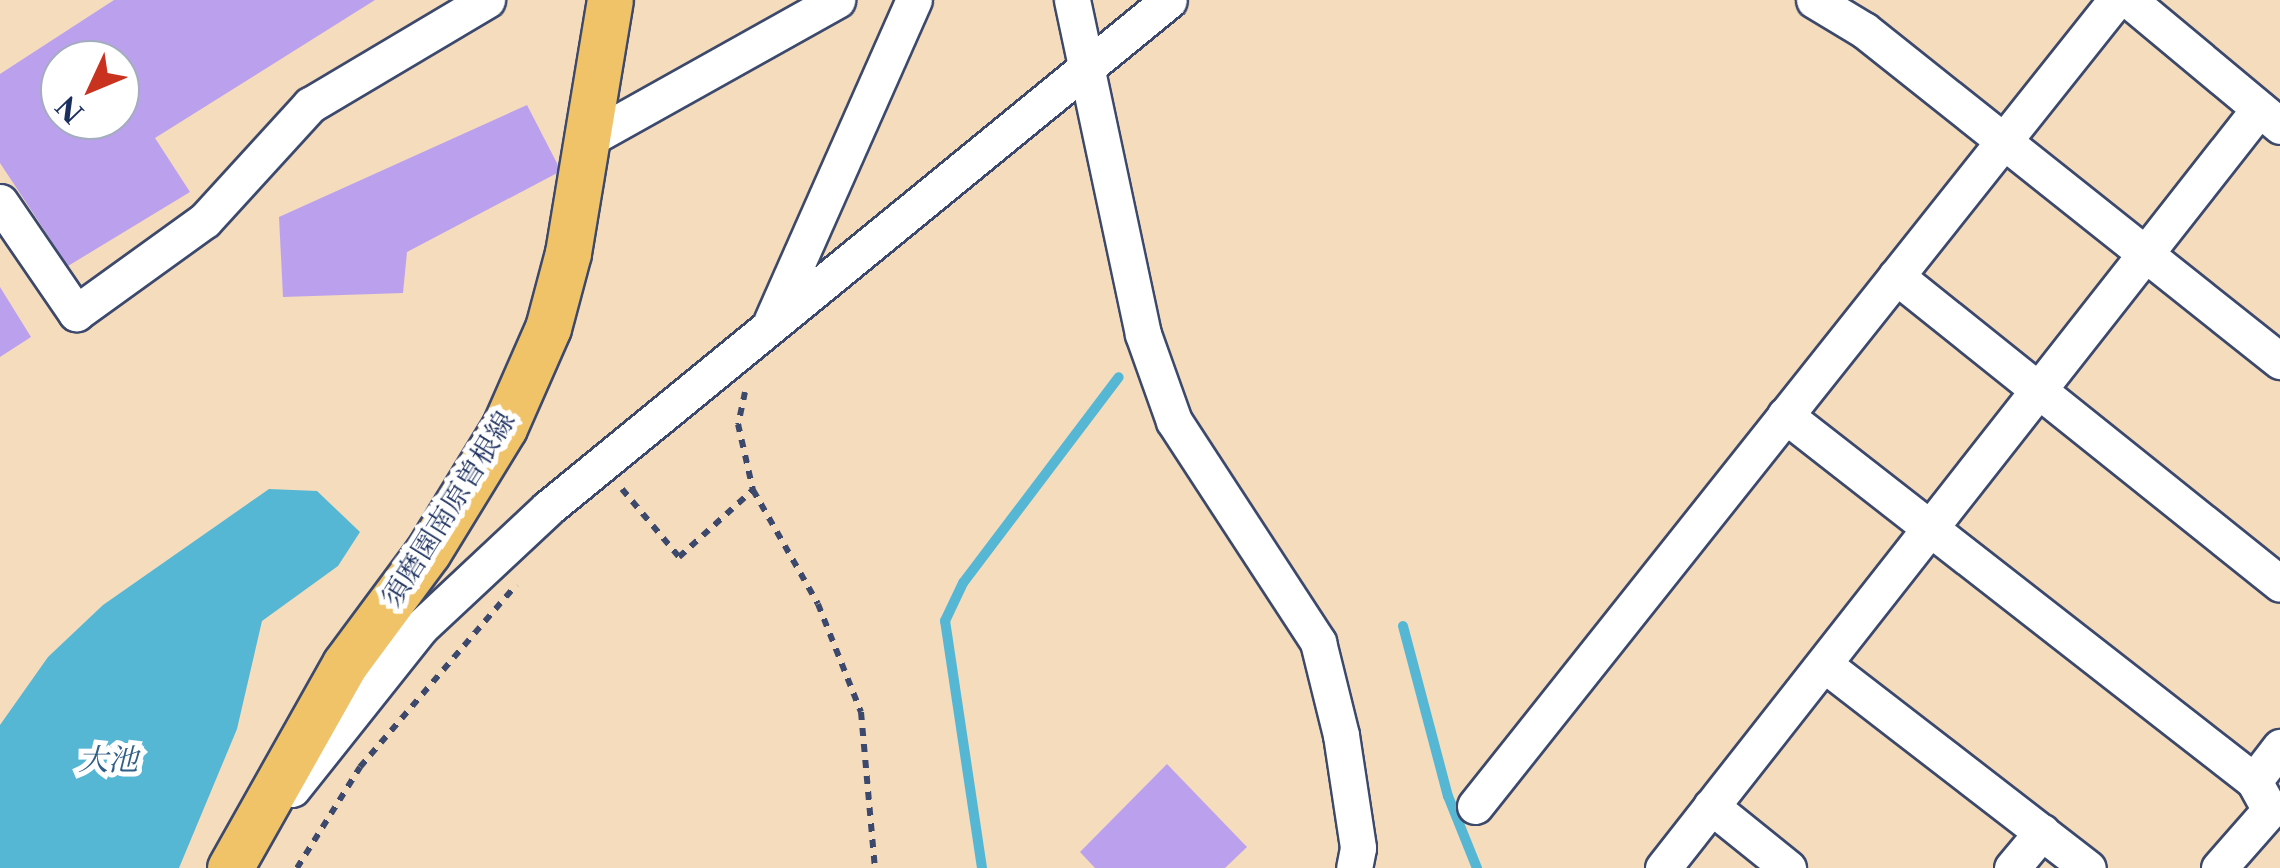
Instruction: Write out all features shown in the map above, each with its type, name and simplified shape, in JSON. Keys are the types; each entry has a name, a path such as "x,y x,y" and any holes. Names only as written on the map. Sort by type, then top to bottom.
{"main road":[{"name":"須磨園南原曽根線","path":"233,864 345,664 428,552 504,428 548,328 610,0"}],"street":[{"path":"0,202 76,313 205,220 310,105 487,0"},
{"path":"585,141 836,0"},
{"path":"772,321 914,0"},
{"path":"1072,0 1143,334 1174,421 1318,642 1341,735 1358,848 1354,868"},
{"path":"233,864 422,627 548,508 772,321 1088,71 1169,0"},
{"path":"1814,0 1864,30 2280,361"},
{"path":"1475,806 2116,0"},
{"path":"1663,868 1936,527 2145,256 2269,117 2128,0"},
{"path":"1896,276 2280,584"},
{"path":"1785,415 1936,527 2254,781 2270,810 2219,868"},
{"path":"1825,665 2088,868"},
{"path":"2254,781 2280,747"},
{"path":"1712,806 1788,868"},
{"path":"2012,868 2042,832"}],"path":[{"path":"772,321 752,356 738,424 753,490 818,604 861,712 876,868"},
{"path":"617,483 679,557 753,490"},
{"path":"297,868 372,752 431,677 516,590 514,572"}],"water":[{"name":"大池","path":"269,489 317,491 360,532 338,566 262,621 237,729 179,868 0,868 0,725 48,657 103,605"}],"building":[{"path":"114,0 375,0 155,138 190,192 68,266 0,163 0,74 40,48 40,140 140,140 140,40 52,40"},
{"path":"527,105 561,171 407,252 403,293 283,297 279,217"},
{"path":"0,287 31,337 0,357"},
{"path":"1167,764 1247,847 1225,868 1095,868 1080,852"}],"waterway":[{"path":"982,868 945,621 963,583 1119,377"},
{"path":"1403,626 1448,796 1477,868"}]}
